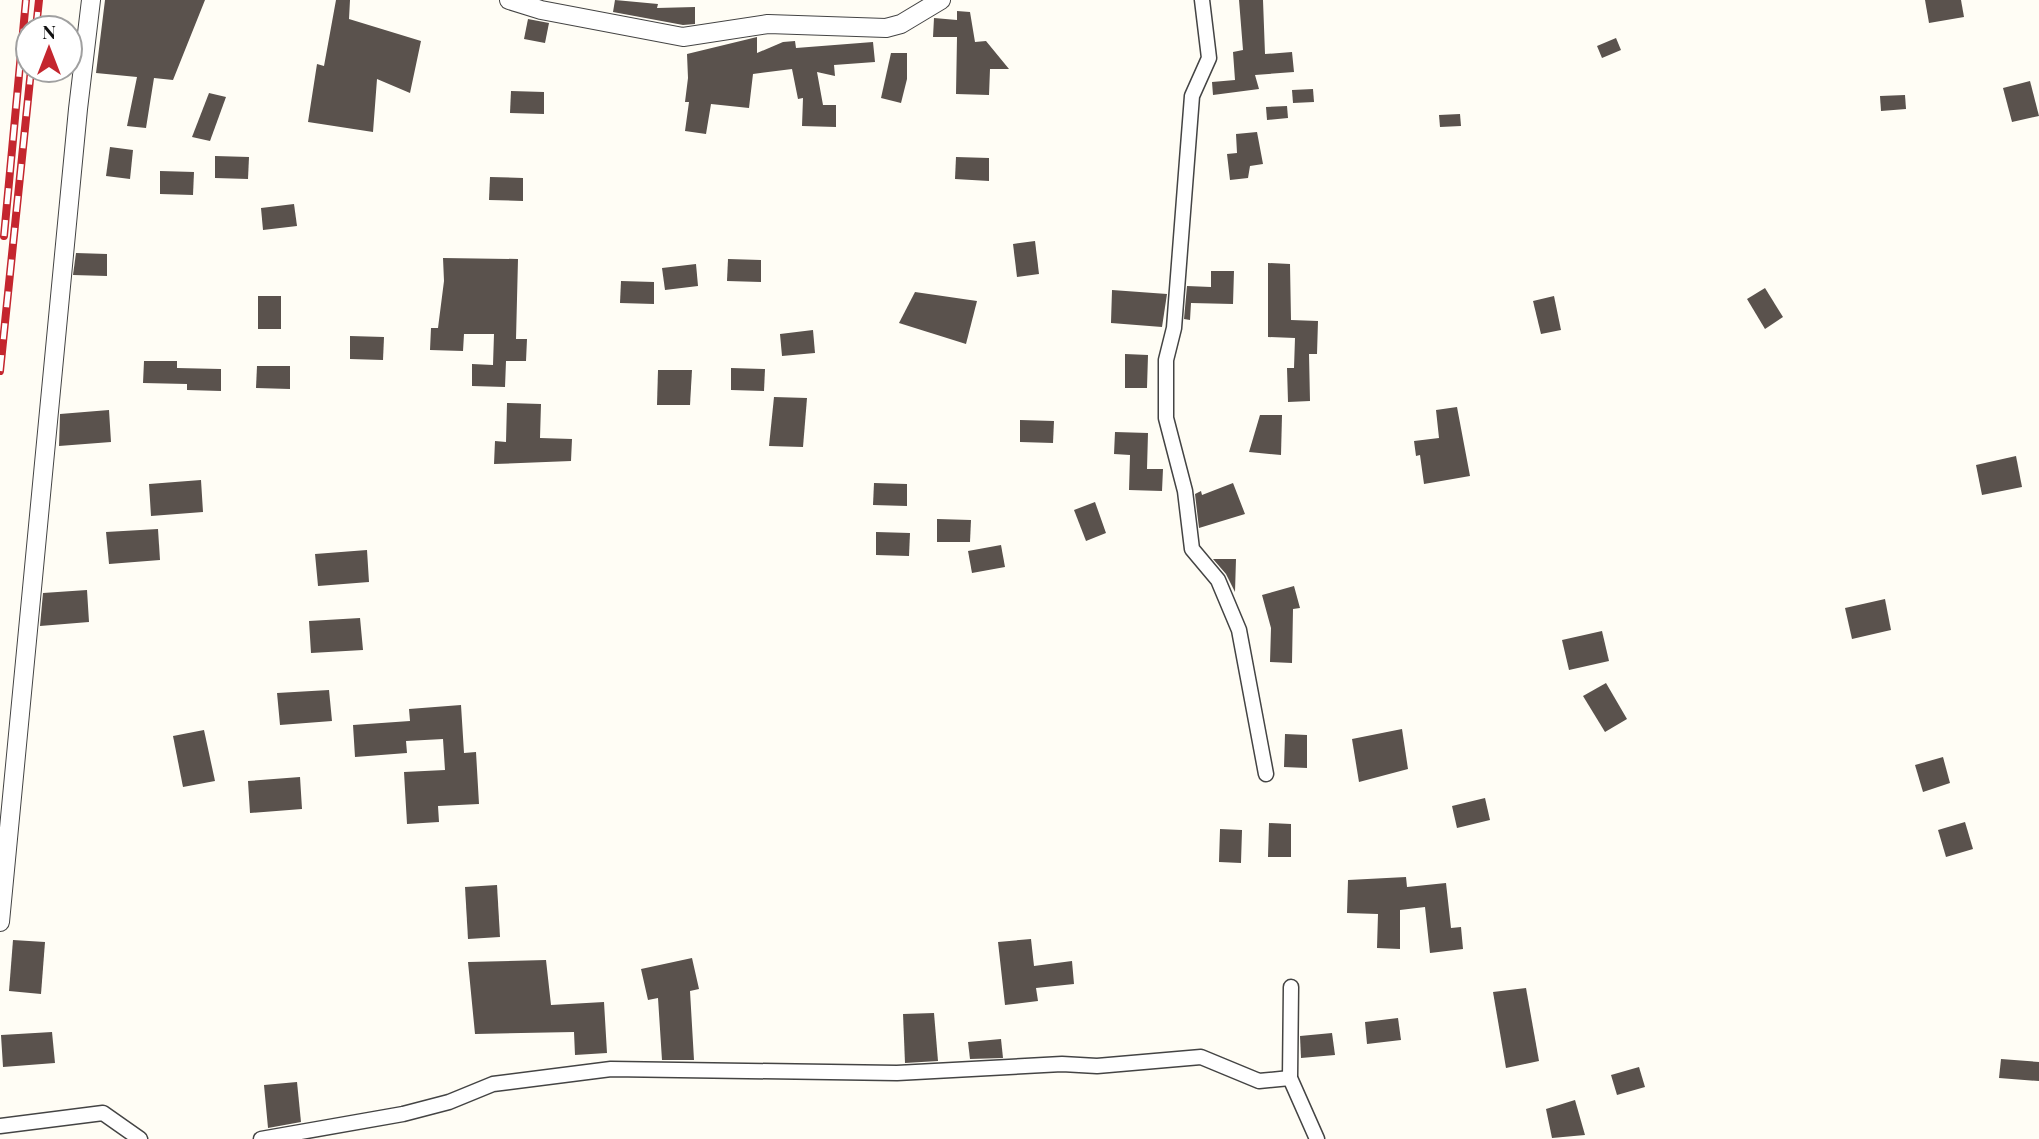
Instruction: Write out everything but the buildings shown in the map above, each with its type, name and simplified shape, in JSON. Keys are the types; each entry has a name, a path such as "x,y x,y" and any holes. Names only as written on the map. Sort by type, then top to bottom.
{"street":[{"path":"0,922 5,835 91,0"},
{"path":"509,0 541,10 683,37 768,24 886,28 901,24 941,0"},
{"path":"1202,0 1209,58 1192,96 1174,328 1166,360 1166,418 1185,491 1192,549 1218,580 1240,630 1266,774"},
{"path":"1291,987 1290,1078 1317,1139"},
{"path":"261,1139 403,1114 449,1102 493,1084 611,1069 897,1073 1062,1064 1097,1066 1201,1057 1259,1081 1290,1078"},
{"path":"0,1126 103,1114 140,1139"}],"railway":[{"path":"4,236 26,0"},
{"path":"38,14 39,0"},
{"path":"0,371 30,84"}]}
